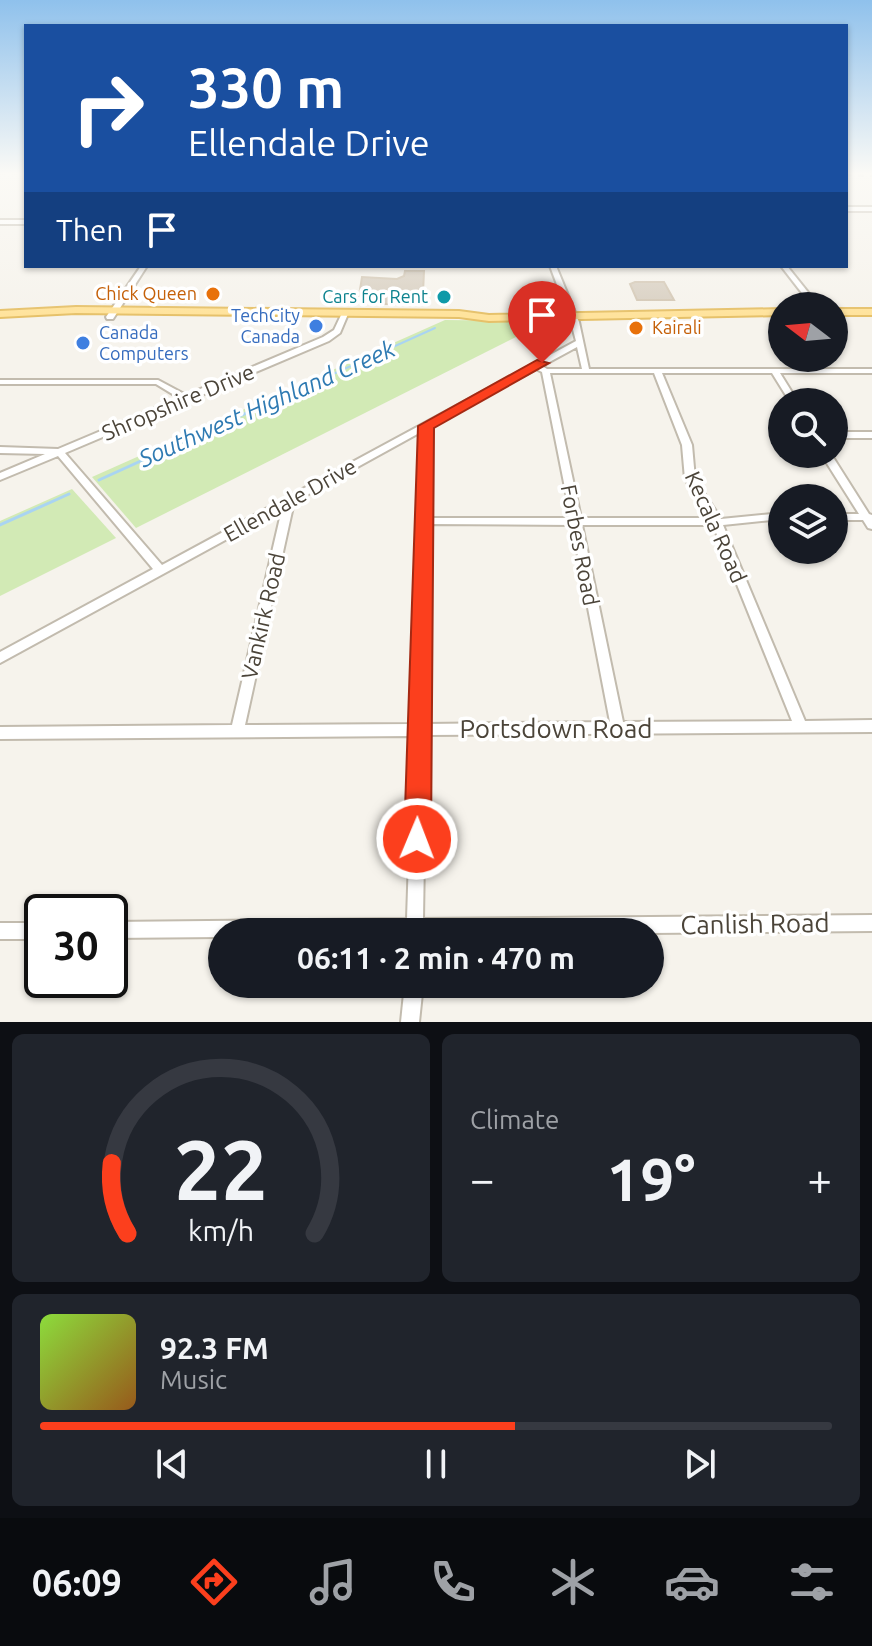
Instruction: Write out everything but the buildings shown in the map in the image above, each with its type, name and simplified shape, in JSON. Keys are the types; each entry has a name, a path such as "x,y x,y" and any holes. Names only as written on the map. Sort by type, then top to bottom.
{"main road":[{"path":"0,314 768,312"},
{"path":"848,312 872,312"},
{"path":"701,314 768,317"},
{"path":"848,318 872,318"}],"street":[{"path":"0,222 24,222"},
{"path":"112,314 143,268"},
{"path":"554,268 580,342 586,371"},
{"path":"786,268 805,292"},
{"name":"Shropshire Drive","path":"0,477 326,339 337,331 344,314"},
{"name":"Ellendale Drive","path":"0,658 426,426 541,368 580,342"},
{"name":"Ellendale Drive","path":"541,368 586,371 768,371"},
{"name":"Forbes Road","path":"541,368 618,728"},
{"name":"Kecala Road","path":"657,371 689,450 690,479 716,522 801,726"},
{"name":"Ellendale Drive","path":"848,371 872,371"},
{"path":"0,382 158,382 185,398"},
{"path":"415,918 426,426"},
{"path":"848,435 872,435"},
{"path":"0,450 59,452 160,570"},
{"path":"835,468 870,520"},
{"name":"Vankirk Road","path":"237,731 289,501"},
{"path":"424,521 716,522 768,517"},
{"path":"848,518 870,520"},
{"name":"Portsdown Road","path":"0,733 872,726"},
{"name":"Canlish Road","path":"664,926 872,923"},
{"name":"Canlish Road","path":"128,930 208,930"},
{"path":"0,931 24,931"},
{"path":"410,1022 413,998"}],"green space":[{"path":"445,320 548,321 136,528 92,477"},
{"path":"72,489 116,538 0,596 0,521"}],"waterway":[{"name":"Southwest Highland Creek","path":"291,393 435,328"},
{"name":"Southwest Highland Creek","path":"99,480 295,391"},
{"name":"Southwest Highland Creek","path":"0,525 69,494"}],"place":[{"name":"Chick Queen","path":"213,294"},
{"name":"Cars for Rent","path":"444,297"},
{"name":"TechCity Canada","path":"316,326"},
{"name":"Kairali","path":"636,328"},
{"name":"Canada Computers","path":"83,343"}],"route":[{"path":"417,839 426,426 542,363"}]}
